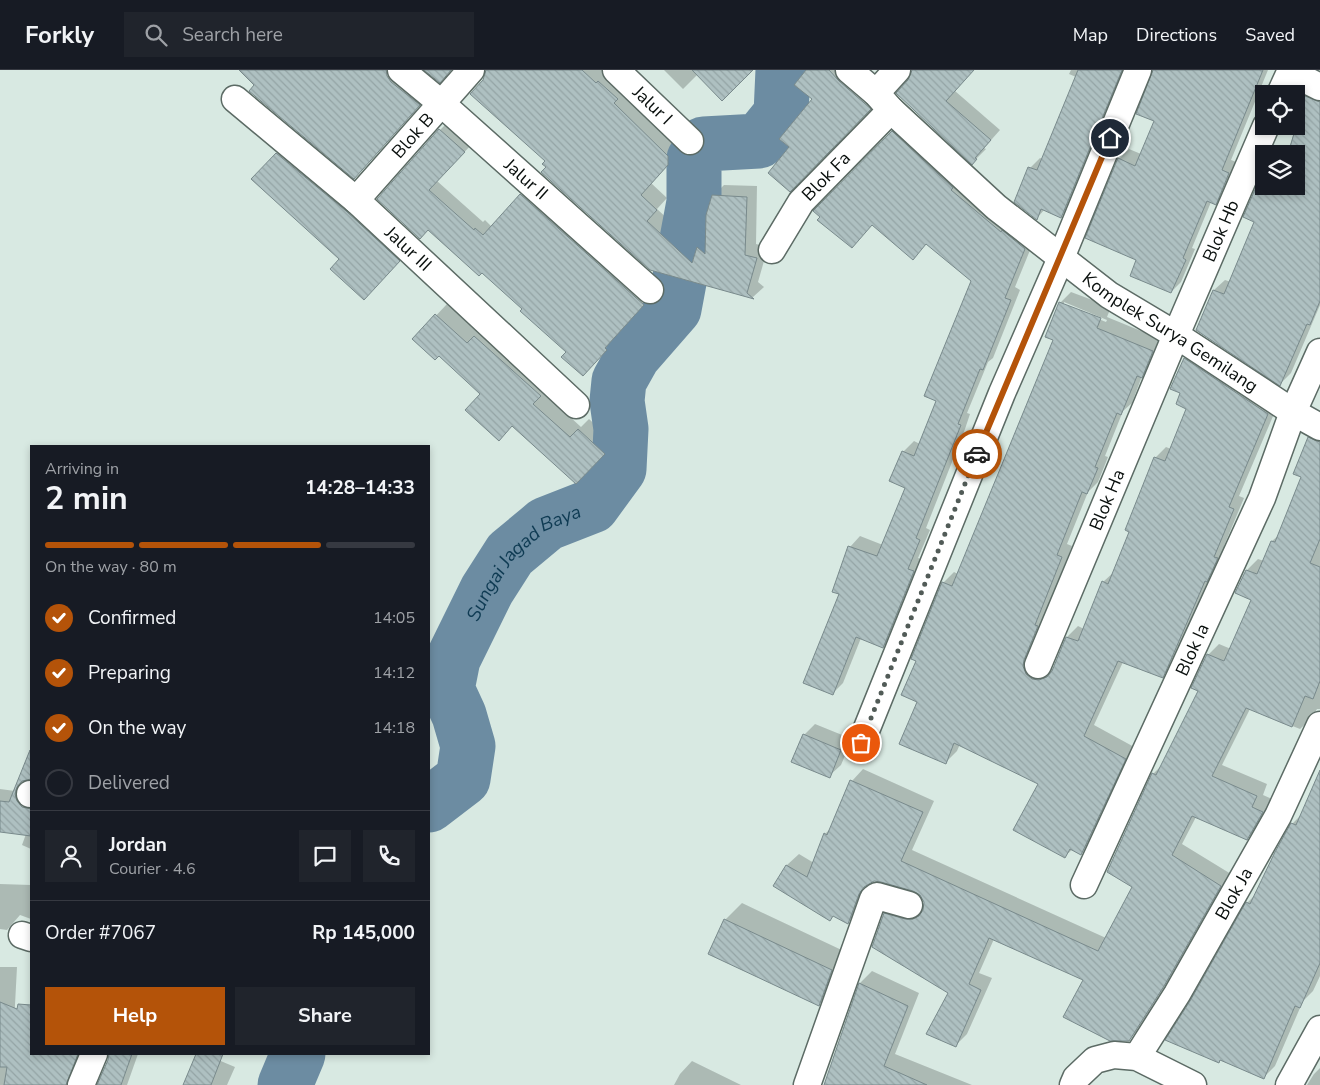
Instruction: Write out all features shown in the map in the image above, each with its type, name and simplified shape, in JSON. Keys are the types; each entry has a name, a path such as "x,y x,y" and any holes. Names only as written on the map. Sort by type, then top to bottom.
{"street":[{"name":"Jalur II","path":"401,70 442,104 650,290"},
{"name":"Blok B","path":"356,200 471,70"},
{"name":"Jalur I","path":"616,70 690,141"},
{"name":"Komplek Surya Gemilang","path":"849,70 996,207 1109,295 1176,334 1293,412 1320,427"},
{"name":"Blok Fa","path":"772,250 801,202 884,102 897,70"},
{"path":"861,743 1002,393 1061,258 1138,70"},
{"path":"1287,79 1320,87"},
{"name":"Jalur III","path":"235,99 356,200 576,405"},
{"name":"Blok Hb","path":"1176,334 1262,135"},
{"name":"Blok Ha","path":"1038,665 1176,334"},
{"name":"Blok Ia","path":"1084,885 1262,498 1293,412 1320,352"},
{"name":"Blok Ja","path":"1137,1057 1176,994 1278,816 1320,725"},
{"path":"807,1085 873,899 877,896 909,905"},
{"path":"1289,1085 1320,1029"},
{"path":"81,1085 94,1055"},
{"path":"1073,1085 1076,1078 1095,1060 1114,1055 1137,1057 1192,1085"}],"building":[{"path":"239,70 386,70 391,82 420,105 354,179 249,91 254,85"},
{"path":"424,70 451,70 440,83"},
{"path":"486,70 582,70 618,99 614,103 668,156 668,165 641,195 657,210 647,221 692,263 697,247 705,254 706,215 712,195 747,197 745,255 757,258 747,293 754,299 650,270 541,172 546,167 542,164 545,161 470,94 483,80"},
{"path":"692,70 753,70 722,101"},
{"path":"806,70 829,70 871,109 790,192 768,173 789,147 779,139 812,99 794,85"},
{"path":"912,70 974,70 946,101 991,140 975,158 977,159 972,165 896,93 908,80"},
{"path":"1078,70 1122,70 1061,218 1041,209 1037,220 1014,202 1028,167 1037,170"},
{"path":"1153,70 1263,70 1257,85 1255,85 1255,90 1222,170 1229,173 1216,205 1207,201 1183,258 1186,260 1171,293 1130,276 1136,260 1085,238 1118,158 1135,166 1154,121 1136,114"},
{"path":"1305,96 1320,102 1320,301 1310,325 1307,324 1280,386 1196,330 1213,290 1224,294 1254,222 1243,217 1255,190 1255,195 1305,195 1305,145 1291,145 1294,135 1305,135"},
{"path":"439,129 465,152 429,190 474,230 475,228 483,235 520,194 644,305 605,348 607,350 583,376 561,357 566,352 520,311 522,309 482,273 479,276 428,230 420,239 377,199"},
{"path":"892,131 953,188 951,190 1001,232 1002,230 1025,249 1005,298 1011,300 983,370 980,369 958,424 961,425 916,538 920,540 908,569 914,571 883,648 856,637 833,695 803,683 839,594 832,592 848,546 877,556 905,488 889,481 902,451 914,456 936,401 924,396 971,281 926,244 913,260 872,225 852,248 817,220 820,217 813,211"},
{"path":"276,153 346,211 400,261 364,300 330,269 339,259 251,179"},
{"path":"1059,302 1101,318 1097,328 1153,351 1142,378 1137,376 1121,415 1117,413 1095,467 1098,468 1087,494 1082,492 1057,555 1062,557 1035,625 1038,626 1024,660 1023,666 1026,674 1032,679 1039,680 1047,677 1052,671 1066,637 1078,641 1102,581 1108,584 1129,532 1125,530 1154,457 1165,461 1186,409 1176,404 1180,393 1170,389 1184,358 1268,414 1229,507 1234,509 1214,557 1218,558 1207,582 1205,581 1163,678 1118,661 1084,736 1126,759 1081,855 1070,849 1065,858 1013,830 1038,784 954,743 946,764 899,744 917,702 901,695 916,661 911,659 942,582 952,586 1053,340 1045,337"},
{"path":"435,314 467,343 474,336 541,396 533,404 570,437 578,429 605,454 576,484 512,426 499,441 465,410 480,394 439,356 435,360 412,339"},
{"path":"1308,437 1320,442 1320,539 1310,563 1320,567 1320,681 1313,699 1305,696 1292,727 1246,708 1212,776 1257,796 1252,807 1263,812 1247,840 1192,816 1172,855 1221,886 1164,986 1129,1041 1110,1041 1063,1017 1083,980 989,938 969,984 981,990 956,1047 926,1034 948,993 872,947 884,913 905,919 913,919 919,916 923,910 924,902 920,895 913,891 874,881 864,887 859,894 848,924 833,916 830,921 773,886 786,865 807,877 824,833 827,835 850,780 923,812 901,861 1098,951 1132,887 1107,872 1152,773 1156,775 1198,691 1191,688 1207,654 1224,661 1251,600 1235,593 1246,570 1257,574 1271,541 1275,542 1301,477 1293,474"},
{"path":"803,734 841,750 830,778 791,762"},
{"path":"30,750 30,779 22,781 17,787 15,794 17,801 22,807 30,809 30,836 0,832 0,801 9,802"},
{"path":"1320,770 1320,963 1300,1008 1295,1006 1264,1079 1220,1060 1219,1063 1165,1040 1190,1001 1246,902 1250,904 1291,823 1296,825"},
{"path":"724,919 832,970 819,1006 708,954"},
{"path":"859,983 908,1006 884,1066 927,1085 824,1085"},
{"path":"0,1002 17,1009 18,1004 30,1005 30,1055 78,1055 66,1085 4,1085 7,1067 0,1067"},
{"path":"109,1055 132,1055 121,1085 97,1085"},
{"path":"196,1055 223,1055 211,1085 183,1085"}],"waterway":[{"name":"Sungai Jagad Baya","path":"430,804 463,779 468,746 459,715 447,689 453,659 487,590 510,554 546,524 592,506 619,469 621,429 617,401 619,381 633,356 674,309 694,202 694,159 704,144 759,141 781,114 783,70"},
{"name":"Sungai Jagad Baya","path":"285,1085 298,1055"}],"way so far":[{"path":"861,743 977,454"}],"route":[{"path":"977,454 1110,138"}]}
